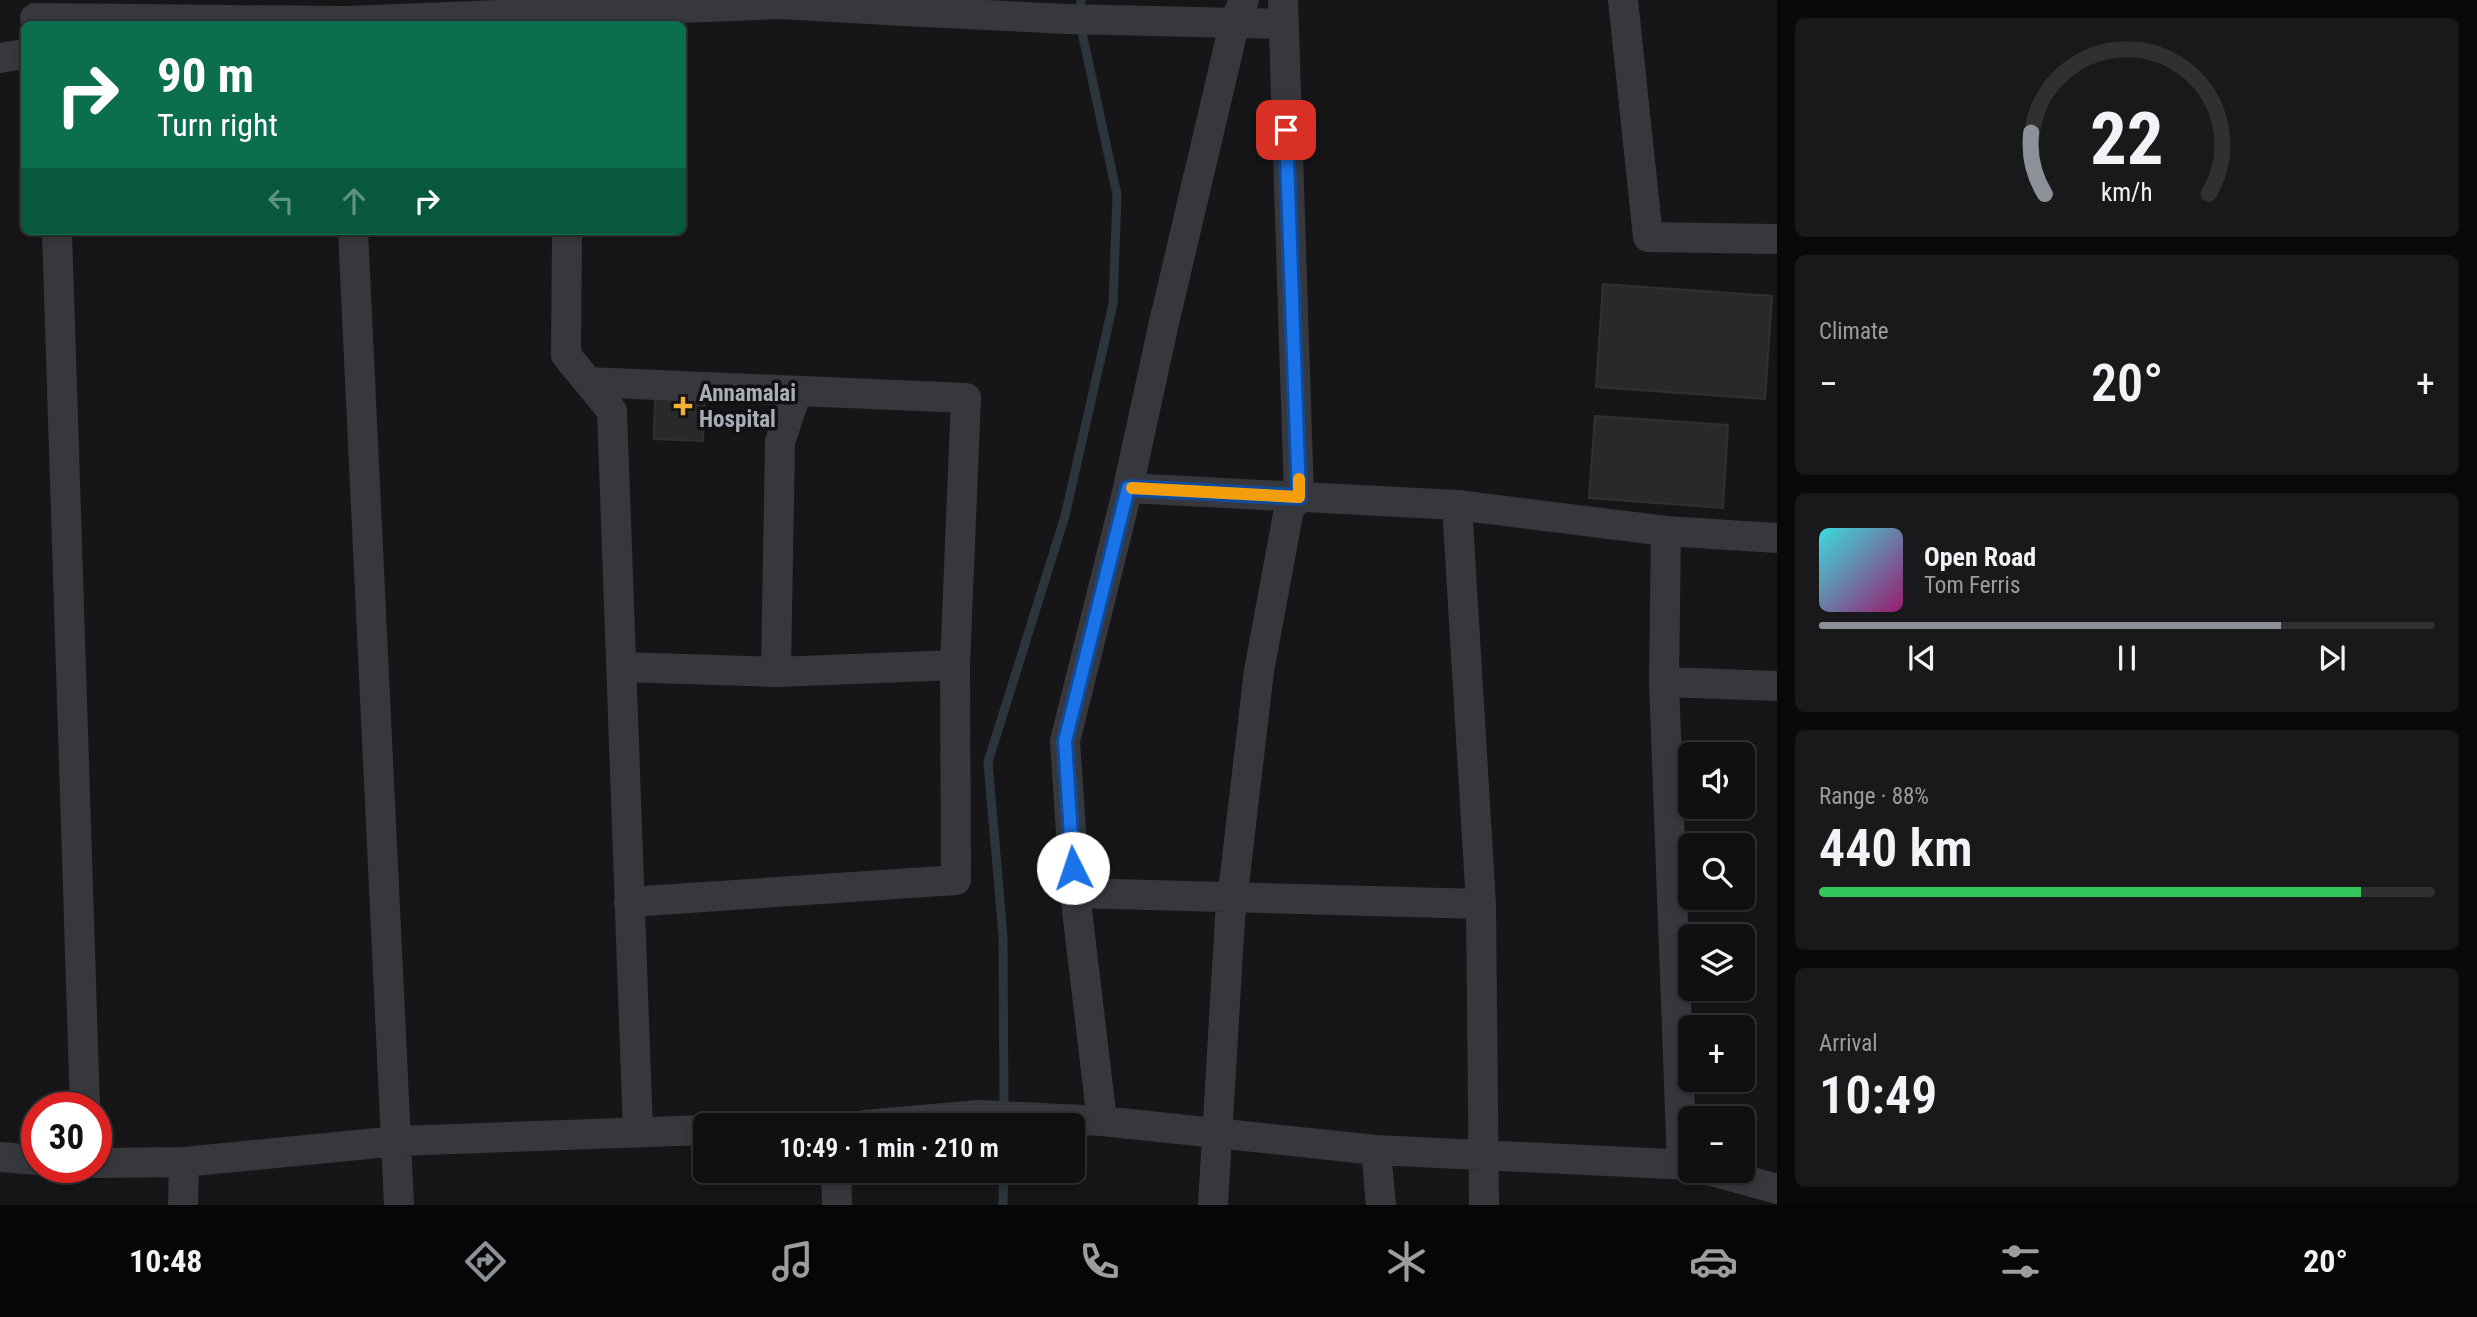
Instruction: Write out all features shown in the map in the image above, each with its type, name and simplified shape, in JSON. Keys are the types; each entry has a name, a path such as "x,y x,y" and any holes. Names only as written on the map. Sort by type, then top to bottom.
{"street":[{"path":"1623,0 1648,237 1777,239"},
{"path":"390,21 781,4 904,5 1097,20 1240,11 1283,12 1299,497 1289,509 1259,670 1235,898 1230,918 1213,1205"},
{"path":"1102,1121 1075,893 1065,741 1128,488 1163,327 1240,11"},
{"path":"36,14 277,21"},
{"path":"0,58 21,54"},
{"path":"57,235 84,1092"},
{"path":"353,235 361,452 398,1141 399,1205"},
{"path":"567,235 566,355 612,411 638,1132"},
{"path":"588,382 966,398 955,665 956,880 629,902"},
{"path":"776,672 780,442 797,391"},
{"path":"1128,488 1457,505 1667,531 1777,538"},
{"path":"1457,505 1481,904 1481,1154 1484,1205"},
{"path":"1667,531 1664,682 1683,1106"},
{"path":"622,667 776,672 955,665"},
{"path":"1664,682 1777,685"},
{"path":"1075,893 1481,904"},
{"path":"1085,1120 1376,1150 1678,1164"},
{"path":"112,1163 184,1163 398,1141 693,1130"},
{"path":"1376,1150 1381,1205"},
{"path":"0,1157 21,1159"},
{"path":"183,1205 184,1163"},
{"path":"836,1183 836,1205"},
{"path":"1755,1183 1777,1189"}],"building":[{"path":"1603,284 1772,296 1765,399 1596,387"},
{"path":"655,393 705,395 703,441 654,439"},
{"path":"1595,416 1728,425 1723,508 1589,498"}],"waterway":[{"path":"1004,1111 1003,936 988,762 1065,516 1113,304 1117,195 1082,32 1081,0"},
{"path":"1003,1205 1004,1183"}],"slow traffic":[{"path":"1132,488 1299,497 1299,479"}],"place":[{"name":"Annamalai Hospital","path":"683,406"}],"route":[{"path":"1073,868 1065,741 1128,488 1299,497 1286,130"}]}
